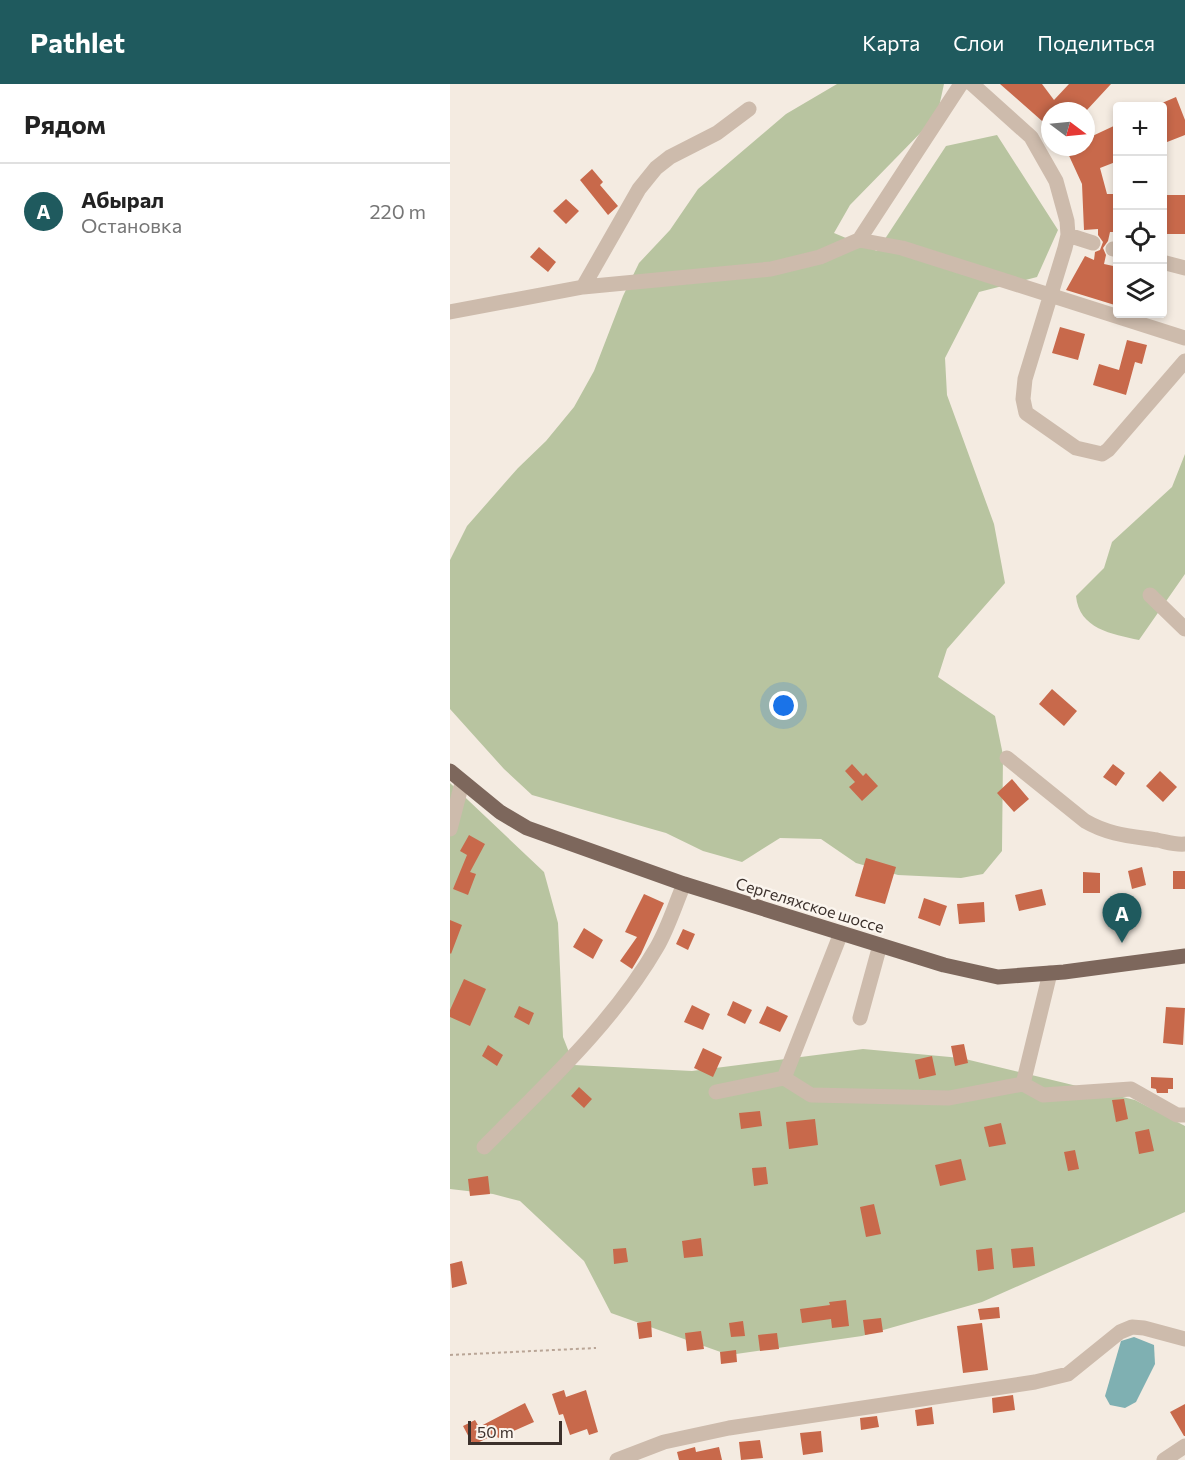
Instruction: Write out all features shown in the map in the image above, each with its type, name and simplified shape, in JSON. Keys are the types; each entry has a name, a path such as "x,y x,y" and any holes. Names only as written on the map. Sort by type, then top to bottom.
{"main road":[{"name":"Сергеляхское шоссе","path":"450,771 500,812 527,828 684,884 944,965 998,976 1050,973 1185,956"}],"street":[{"path":"450,312 583,287 771,269 820,257 859,240 961,84"},
{"path":"972,84 1031,138 1056,181 1067,221 1068,235 1025,379 1023,399 1026,413 1076,448 1102,454 1108,450 1185,361"},
{"path":"583,287 639,189 656,168 670,157 717,133 749,109"},
{"path":"1068,235 1094,243"},
{"path":"859,240 902,248 1185,338"},
{"path":"1167,263 1185,268"},
{"path":"1150,595 1185,630"},
{"path":"1007,758 1097,828 1113,834 1185,844"},
{"path":"450,829 462,783"},
{"path":"484,1147 568,1061 615,1008 642,973 659,945 684,884"},
{"path":"784,1078 842,933"},
{"path":"860,1018 880,945"},
{"path":"1023,1084 1050,973"},
{"path":"716,1092 784,1078 811,1095 949,1098 1023,1084 1043,1095 1131,1089 1177,1115 1185,1115"},
{"path":"617,1460 664,1442 729,1428 1035,1383 1068,1374 1120,1332 1132,1327 1144,1328 1185,1340"},
{"path":"1164,1460 1185,1446"}],"path":[{"path":"450,1355 596,1348"}],"green space":[{"path":"837,84 944,84 937,116 850,205 834,233 877,251 946,146 997,135 1058,230 1037,277 979,292 945,358 947,395 994,524 1005,583 947,649 938,677 995,716 1003,755 1002,851 983,874 961,878 898,875 856,863 821,839 780,838 742,862 703,851 666,833 532,795 504,769 450,709 450,560 467,526 518,468 546,441 574,407 594,371 623,296 639,263 670,230 698,189 786,114"},
{"path":"1185,454 1185,574 1139,640 1098,628 1083,616 1076,596 1104,568 1112,542 1172,487"},
{"path":"450,783 544,872 558,923 563,1037 574,1065 692,1071 863,1049 961,1058 1135,1100 1185,1126 1185,1212 982,1302 862,1336 729,1355 611,1313 584,1261 520,1201 493,1194 450,1189"}],"water":[{"path":"1134,1337 1154,1345 1155,1364 1136,1402 1125,1408 1110,1405 1105,1396 1121,1341"}],"building":[{"path":"1000,84 1042,84 1054,100 1069,84 1111,84 1094,102 1041,102 1041,120"},
{"path":"1176,97 1185,120 1185,135 1167,142 1167,102 1164,102"},
{"path":"1113,126 1113,163 1100,168 1107,194 1113,194 1113,232 1110,232 1103,248 1106,255 1104,264 1113,266 1113,304 1066,290 1085,256 1094,260 1095,252 1100,250 1103,242 1098,235 1098,229 1084,230 1082,184 1069,156 1095,156 1095,135"},
{"path":"592,169 603,182 600,185 618,206 608,215 580,180"},
{"path":"1167,195 1185,195 1185,234 1167,234"},
{"path":"566,199 579,211 566,224 553,211"},
{"path":"539,247 556,262 548,272 530,257"},
{"path":"1060,327 1085,334 1078,360 1052,353"},
{"path":"1127,340 1147,345 1142,364 1135,362 1126,395 1093,385 1099,364 1119,370"},
{"path":"1052,689 1077,711 1064,726 1039,704"},
{"path":"852,764 863,776 866,773 878,786 862,801 849,787 855,782 845,771"},
{"path":"1113,764 1125,773 1116,786 1103,777"},
{"path":"1160,771 1177,787 1163,802 1146,786"},
{"path":"1012,779 1029,799 1014,812 997,793"},
{"path":"469,835 485,844 470,872 476,874 468,895 453,889 467,855 460,851"},
{"path":"866,858 896,867 885,904 855,896"},
{"path":"1142,867 1146,885 1132,889 1128,871"},
{"path":"1173,871 1185,871 1185,889 1173,889"},
{"path":"1083,872 1100,873 1100,893 1083,893"},
{"path":"1042,889 1046,905 1019,911 1015,895"},
{"path":"644,894 664,903 632,969 620,961 637,937 625,932"},
{"path":"924,898 947,906 940,926 918,918"},
{"path":"984,902 985,922 959,924 957,904"},
{"path":"450,920 462,925 451,954 450,953"},
{"path":"584,928 603,940 593,959 573,947"},
{"path":"683,929 695,934 688,950 676,944"},
{"path":"464,979 486,989 470,1026 450,1017 450,1010"},
{"path":"733,1001 752,1010 745,1024 727,1015"},
{"path":"692,1005 710,1014 703,1030 684,1022"},
{"path":"519,1006 534,1013 529,1025 514,1017"},
{"path":"767,1006 788,1016 780,1032 759,1023"},
{"path":"1166,1007 1185,1008 1183,1045 1163,1043"},
{"path":"964,1044 968,1063 955,1066 951,1046"},
{"path":"488,1045 503,1055 497,1066 482,1056"},
{"path":"703,1048 722,1057 713,1077 694,1068"},
{"path":"932,1056 936,1075 919,1079 915,1060"},
{"path":"1151,1077 1173,1078 1173,1089 1168,1089 1168,1093 1157,1093 1156,1089 1151,1088"},
{"path":"579,1087 592,1099 584,1108 571,1096"},
{"path":"1124,1099 1128,1119 1116,1122 1112,1100"},
{"path":"760,1111 762,1126 741,1129 739,1113"},
{"path":"815,1119 818,1145 789,1149 786,1122"},
{"path":"1001,1123 1006,1144 989,1147 984,1127"},
{"path":"1149,1129 1154,1151 1139,1154 1135,1132"},
{"path":"1075,1150 1079,1169 1068,1171 1064,1152"},
{"path":"961,1159 966,1180 940,1186 935,1165"},
{"path":"766,1167 768,1184 754,1186 752,1168"},
{"path":"488,1176 490,1194 470,1196 468,1179"},
{"path":"874,1204 881,1234 866,1237 860,1207"},
{"path":"701,1238 703,1256 684,1258 682,1241"},
{"path":"1033,1247 1035,1266 1013,1268 1011,1249"},
{"path":"626,1248 628,1262 614,1264 613,1249"},
{"path":"992,1248 994,1269 978,1271 976,1250"},
{"path":"462,1261 467,1284 452,1288 450,1264"},
{"path":"846,1300 849,1326 832,1328 831,1319 802,1323 800,1309 830,1305 829,1302"},
{"path":"999,1307 1000,1318 980,1320 978,1309"},
{"path":"881,1318 883,1332 865,1335 863,1320"},
{"path":"651,1321 652,1337 639,1339 637,1323"},
{"path":"743,1321 745,1336 731,1337 729,1323"},
{"path":"982,1323 988,1370 963,1373 957,1326"},
{"path":"701,1331 704,1349 687,1351 685,1333"},
{"path":"777,1333 779,1349 760,1351 758,1335"},
{"path":"736,1350 737,1362 721,1364 720,1352"},
{"path":"564,1390 566,1397 586,1390 598,1432 589,1435 587,1429 570,1435 563,1414 559,1415 552,1394"},
{"path":"1013,1395 1015,1410 993,1413 992,1398"},
{"path":"525,1403 534,1422 498,1438 496,1434 473,1445 463,1426 475,1420 479,1427"},
{"path":"1185,1404 1185,1436 1184,1436 1170,1412"},
{"path":"932,1407 934,1424 917,1426 915,1410"},
{"path":"877,1416 879,1427 861,1430 860,1418"},
{"path":"821,1431 823,1452 803,1455 800,1433"},
{"path":"760,1440 763,1458 741,1460 739,1442"},
{"path":"695,1447 696,1452 719,1447 722,1460 679,1460 677,1452"}],"place":[{"name":"Абырал","path":"1122,943"}]}
